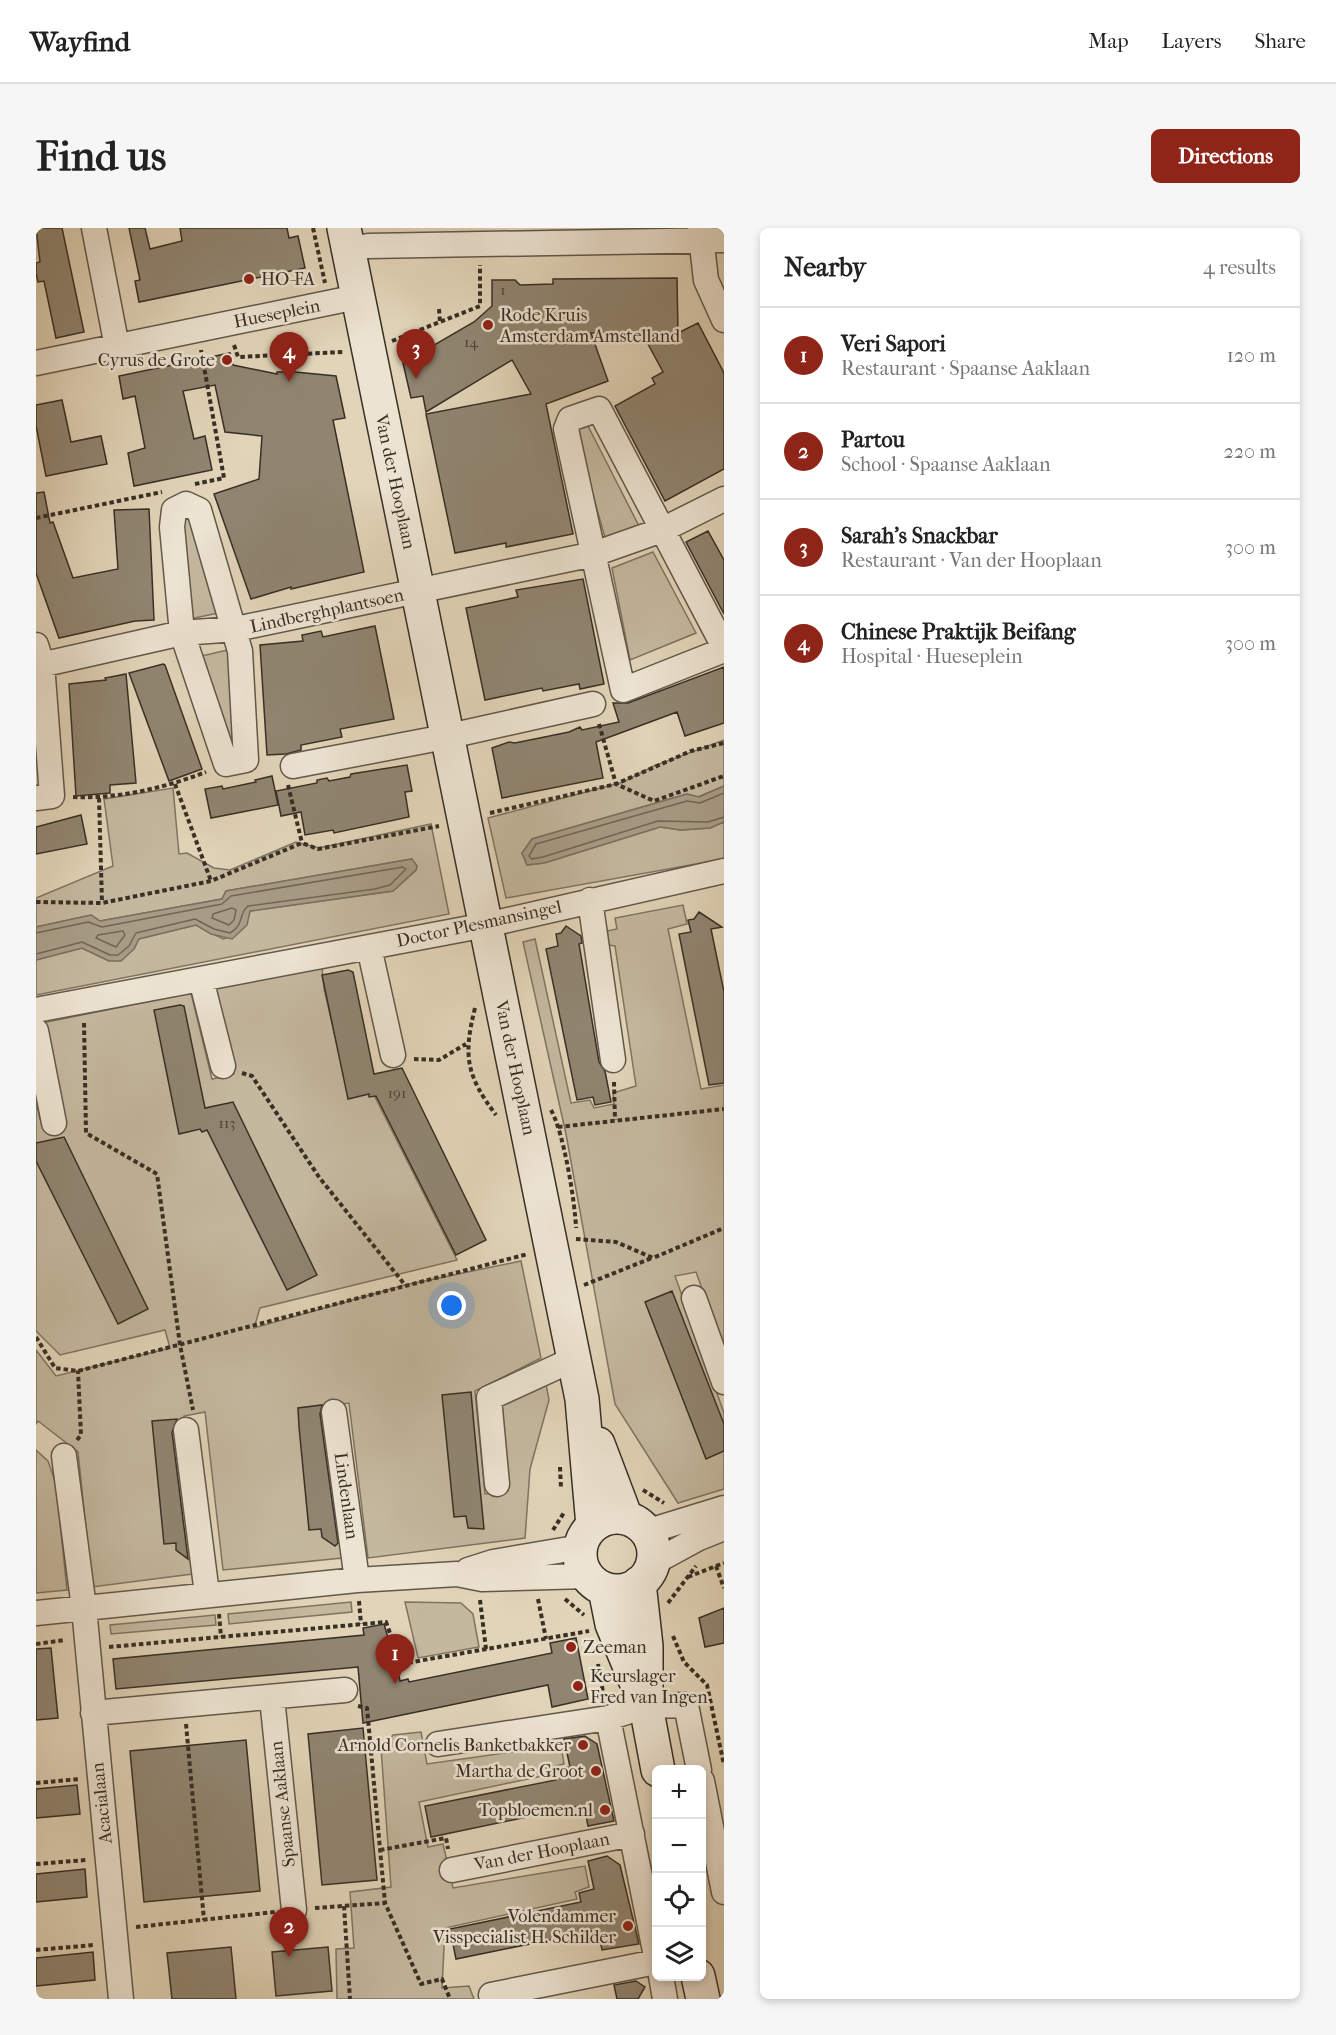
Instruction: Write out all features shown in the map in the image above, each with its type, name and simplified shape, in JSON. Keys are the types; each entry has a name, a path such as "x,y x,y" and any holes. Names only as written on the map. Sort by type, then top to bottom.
{"street":[{"path":"94,228 117,347"},
{"path":"346,239 368,246 708,236 706,280 724,320"},
{"name":"Van der Hooplaan","path":"346,239 582,1400 592,1559 621,1651 646,1706"},
{"name":"Hueseplein","path":"36,363 357,297"},
{"path":"599,409 662,530 724,649 623,690 566,429 570,419 599,409"},
{"name":"Lindberghplantsoen","path":"38,658 182,633 236,629 594,554 662,530 724,499"},
{"name":"Lindberghplantsoen","path":"186,504 198,510 236,629 240,651 246,760 226,764 182,633 172,527 174,510 186,504"},
{"path":"38,658 44,797"},
{"path":"290,771 593,704"},
{"name":"Doctor Plesmansingel","path":"36,1010 486,925 724,871"},
{"path":"590,900 613,1060"},
{"path":"369,947 393,1055"},
{"path":"201,979 223,1066"},
{"path":"36,1031 54,1123"},
{"path":"694,1299 724,1382"},
{"path":"497,1484 489,1398 574,1359"},
{"name":"Van der Hooplaan","path":"582,1400 636,1525"},
{"name":"Lindenlaan","path":"334,1412 357,1580"},
{"path":"186,1430 207,1594"},
{"path":"64,1456 84,1608"},
{"path":"592,1559 603,1520 636,1525 724,1508"},
{"path":"636,1525 652,1542 646,1573"},
{"path":"592,1559 617,1591 699,1538 724,1528"},
{"path":"36,1613 357,1580 467,1576 493,1562 592,1559"},
{"name":"Van der Hooplaan","path":"646,1573 646,1706 657,1765"},
{"name":"Acacialaan","path":"84,1608 121,1999"},
{"path":"93,1713 345,1690"},
{"name":"Spaanse Aaklaan","path":"272,1698 294,1910"},
{"path":"438,1744 608,1718 646,1706 686,1705 698,1765"},
{"name":"Van der Hooplaan","path":"608,1718 652,1932"},
{"path":"706,1801 724,1892"},
{"name":"Van der Hooplaan","path":"452,1870 632,1834"},
{"path":"491,1995 652,1963"},
{"path":"662,1981 665,1999"},
{"path":"699,1981 703,1999"}],"path":[{"path":"439,309 440,322"},
{"path":"191,485 224,478 197,330"},
{"path":"36,518 169,490"},
{"path":"593,704 616,784 654,801 724,776"},
{"path":"484,814 616,784 691,751 724,743"},
{"path":"44,797 99,798 175,784 226,764"},
{"path":"290,771 302,843"},
{"path":"175,784 211,881"},
{"path":"99,798 102,903"},
{"path":"36,902 102,903 211,881 302,843 318,849 439,826"},
{"path":"84,1001 86,1133 157,1174 180,1345 194,1415 186,1430"},
{"path":"393,1055 439,1060 466,1044"},
{"path":"613,1060 615,1120"},
{"path":"223,1066 252,1076 320,1177 405,1285"},
{"path":"558,1126 675,1116 724,1109"},
{"path":"560,1287 587,1284 724,1227"},
{"path":"576,1239 616,1242 653,1258"},
{"path":"36,1337 55,1368 78,1371 534,1252"},
{"path":"64,1456 81,1435 78,1371"},
{"path":"645,1490 671,1510"},
{"path":"552,1532 564,1511"},
{"path":"684,1578 724,1563"},
{"path":"716,1566 724,1588"},
{"path":"467,1576 486,1649"},
{"path":"536,1589 546,1639"},
{"path":"36,1644 87,1644 386,1622 401,1664 592,1631 591,1625"},
{"path":"596,1653 608,1718"},
{"path":"345,1690 359,1708 367,1708 385,1903"},
{"path":"184,1706 204,1920"},
{"path":"36,1783 100,1777"},
{"path":"380,1850 446,1838 452,1870"},
{"path":"36,1864 108,1858"},
{"path":"344,1906 350,1999"},
{"path":"36,1950 116,1943"}],"shaded area":[{"path":"587,424 640,528 606,541 574,429"},
{"path":"189,518 200,536 223,612 190,619 180,520"},
{"path":"653,552 696,633 630,660 612,568"},
{"path":"232,649 239,750 228,753 197,657"},
{"path":"724,740 724,786 698,797 687,794 532,839 522,853 527,865 544,863 660,827 681,830 710,828 724,822 724,859 506,898 488,818 623,782 654,766"},
{"path":"173,788 179,854 187,853 214,868 230,870 296,842 319,848 431,824 449,914 36,995 36,960 82,948 109,961 134,949 138,939 196,925 223,939 241,930 250,911 393,891 416,870 417,866 411,859 226,891 222,899 100,921 91,915 36,927 36,898 113,866 104,799"},
{"path":"683,905 687,924 668,929 701,1089 724,1085 724,1350 696,1272 675,1276 724,1413 724,1489 678,1503 615,1404 566,1134 523,942 535,939 571,1103 590,1100 594,1108 614,1104 613,1093 636,1086 615,946 609,945 607,931 617,929 615,918"},
{"path":"322,967 324,989 349,1096 373,1093 457,1260 260,1308 254,1328 405,1285 521,1261 541,1358 475,1391 485,1494 508,1491 501,1404 546,1384 549,1400 530,1469 525,1538 368,1558 349,1403 325,1406 342,1558 223,1570 205,1412 184,1416 200,1573 92,1587 78,1452 38,1421 36,1424 36,1350 56,1376 170,1348 165,1330 60,1355 36,1331 36,1102 40,1119 63,1114 42,1023 191,993 212,1079 234,1074 214,989"},
{"path":"36,1450 48,1461 56,1484 67,1590 36,1593"},
{"path":"351,1602 352,1612 229,1624 228,1614"},
{"path":"405,1602 461,1603 473,1614 479,1647 418,1658"},
{"path":"215,1615 216,1625 111,1634 110,1625"},
{"path":"421,1732 427,1764 561,1745 564,1764 546,1768 547,1775 419,1802 428,1847 443,1844 453,1888 585,1866 589,1887 575,1892 577,1899 445,1928 442,1988 469,1986 474,1999 337,1999 336,1949 354,1948 350,1892 391,1887 381,1748 393,1735"}],"water":[{"path":"724,786 724,822 710,828 681,830 660,827 544,863 527,865 522,853 532,839 687,794 699,797"},
{"path":"412,859 417,866 416,870 393,891 250,911 247,925 232,939 211,934 196,925 139,939 134,949 121,961 109,961 82,948 36,960 36,927 91,915 100,921 222,899 226,891"}],"building":[{"path":"36,228 62,228 84,332 56,338 44,281 38,282 36,273 36,263 40,262"},
{"path":"129,228 145,228 150,249 182,241 180,228 287,228 289,238 298,236 305,268 139,302 135,281 140,280"},
{"path":"677,278 678,333 698,323 724,373 724,469 665,501 615,406 655,384 652,378 663,372 642,333 591,333 608,381 546,404 573,534 506,547 506,543 455,553 426,414 531,394 512,360 426,412 423,396 411,398 403,363 474,322 492,306 492,280 515,280 520,285 553,284 553,279"},
{"path":"230,353 233,365 277,374 277,372 295,372 336,376 345,418 333,420 364,572 291,589 291,587 251,599 214,494 259,479 262,436 225,432 215,385 183,391 194,439 205,436 212,470 134,486 128,453 145,448 135,396 123,399 119,376"},
{"path":"62,400 71,442 101,436 107,464 46,476 36,426 36,405"},
{"path":"44,492 50,523 53,522 73,578 118,569 114,510 149,509 154,620 135,621 59,638 36,573 36,493"},
{"path":"708,531 724,560 724,614 686,542"},
{"path":"583,579 604,684 580,689 579,684 543,691 542,688 485,700 466,608 518,597 516,590"},
{"path":"375,626 394,719 340,729 342,737 301,745 301,750 286,754 267,755 260,645 303,641 302,635 321,631 323,637"},
{"path":"163,664 202,769 169,781 129,673"},
{"path":"724,667 724,723 685,736 677,712 596,742 603,778 502,798 492,748 509,742 515,743 569,732 580,727 582,730 619,722 613,703 628,703"},
{"path":"126,674 136,783 110,785 110,793 76,796 69,684 106,680 105,678"},
{"path":"407,765 412,791 405,792 409,817 334,833 333,830 305,835 301,812 281,816 276,791 317,783 317,780 327,778 329,781 350,777 351,774"},
{"path":"272,776 278,805 211,818 205,789 222,786 223,789"},
{"path":"81,815 87,844 36,854 36,827"},
{"path":"699,912 722,927 711,929 724,992 724,1083 709,1085 679,934 691,932 688,920 694,919"},
{"path":"566,926 581,936 582,943 579,944 599,1062 605,1071 611,1102 595,1105 593,1097 577,1100 546,949 558,946 556,934 561,933"},
{"path":"348,970 353,972 374,1074 402,1068 486,1240 456,1255 376,1096 369,1097 369,1094 348,1099 322,975"},
{"path":"184,1006 205,1108 233,1102 317,1275 287,1290 207,1130 202,1132 200,1129 179,1134 154,1010"},
{"path":"64,1137 148,1309 118,1324 36,1161 36,1143"},
{"path":"672,1291 724,1424 724,1451 706,1459 645,1302"},
{"path":"471,1392 484,1529 468,1528 466,1516 454,1517 442,1395"},
{"path":"322,1405 320,1414 338,1543 335,1546 322,1537 321,1529 309,1530 299,1427 298,1408"},
{"path":"177,1419 172,1432 188,1559 176,1550 176,1543 164,1544 152,1421"},
{"path":"724,1608 724,1643 705,1647 699,1618"},
{"path":"384,1624 391,1648 393,1648 400,1681 408,1679 409,1682 552,1653 550,1643 576,1638 588,1699 552,1707 548,1685 363,1723 358,1667 116,1689 113,1659 364,1635 363,1628"},
{"path":"51,1648 58,1718 36,1720 36,1649"},
{"path":"363,1728 377,1880 322,1885 308,1734"},
{"path":"585,1736 597,1744 614,1821 588,1826 584,1805 431,1837 425,1806 556,1780 554,1770 570,1767 564,1739"},
{"path":"246,1740 260,1891 144,1902 130,1751"},
{"path":"77,1785 80,1814 36,1818 36,1789"},
{"path":"607,1856 620,1865 639,1944 602,1950 598,1930 456,1959 450,1929 581,1902 579,1893 594,1889 588,1861"},
{"path":"85,1869 87,1897 36,1902 36,1874"},
{"path":"231,1947 236,1999 172,1999 167,1953"},
{"path":"328,1947 332,1991 276,1996 272,1952"},
{"path":"93,1952 95,1980 36,1986 36,1958"},
{"path":"636,1981 645,1987 638,1999 617,1999 614,1985"}],"place":[{"name":"HO-FA","path":"249,279"},
{"name":"Rode Kruis Amsterdam Amstelland","path":"488,325"},
{"name":"Cyrus de Grote","path":"227,360"},
{"name":"Sarah's Snackbar","path":"416,379"},
{"name":"Chinese Praktijk Beifang","path":"289,382"},
{"name":"Zeeman","path":"571,1647"},
{"name":"Veri Sapori","path":"395,1684"},
{"name":"Keurslager Fred van Ingen","path":"578,1686"},
{"name":"Arnold Cornelis Banketbakker","path":"583,1745"},
{"name":"Martha de Groot","path":"596,1771"},
{"name":"Topbloemen.nl","path":"605,1810"},
{"name":"Volendammer Visspecialist H. Schilder","path":"628,1926"},
{"name":"Partou","path":"289,1957"}]}
